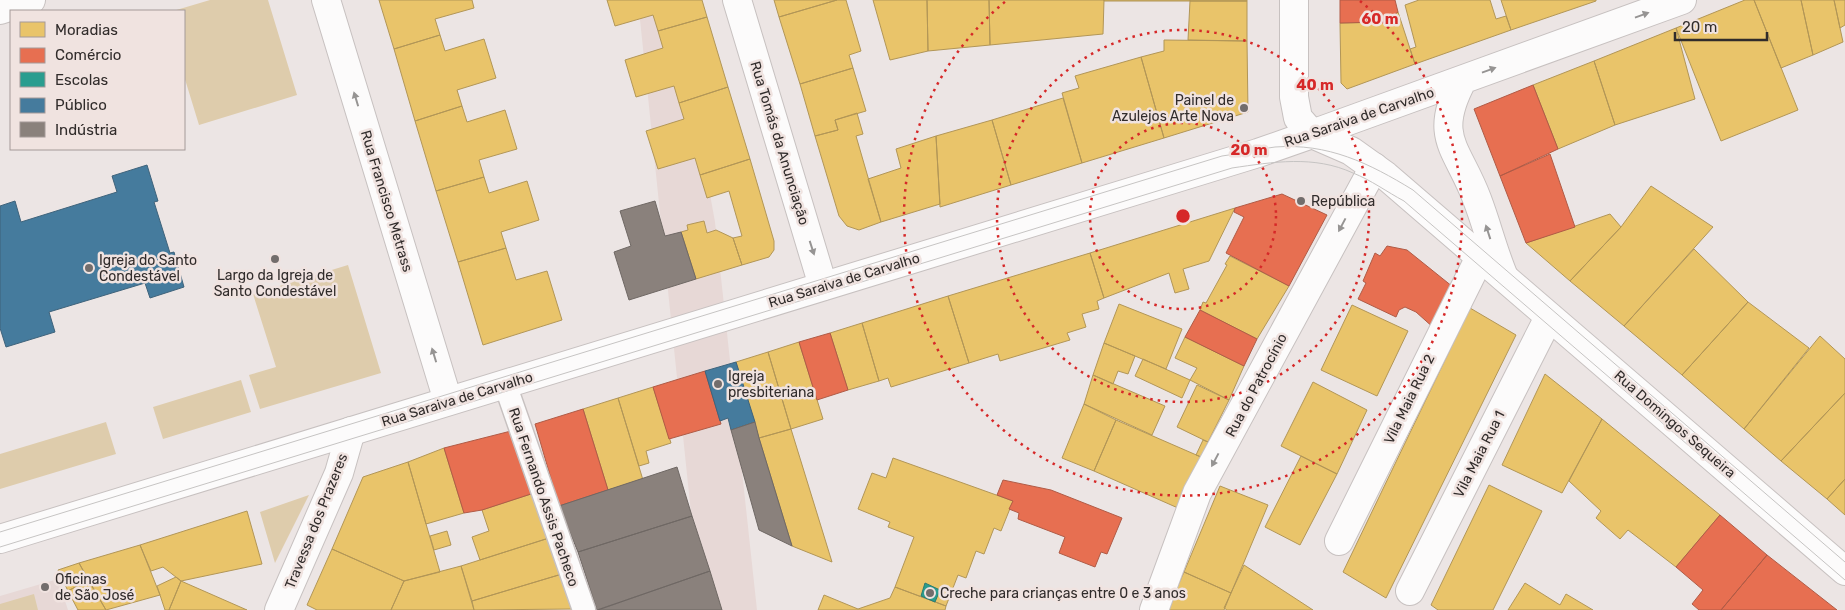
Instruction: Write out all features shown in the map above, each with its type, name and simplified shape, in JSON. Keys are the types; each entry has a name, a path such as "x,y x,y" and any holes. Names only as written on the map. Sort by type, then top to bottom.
{"street":[{"name":"Rua Francisco Metrass","path":"326,0 448,401"},
{"name":"Rua Tomás da Anunciação","path":"737,0 823,286"},
{"path":"1294,0 1295,108 1298,118 1312,134"},
{"name":"Rua Saraiva de Carvalho","path":"0,539 1312,134 1682,0"},
{"path":"1462,81 1452,99 1447,116 1451,147 1477,198 1504,278"},
{"name":"Rua Domingos Sequeira","path":"1312,134 1351,151 1374,167 1845,571"},
{"name":"Rua do Patrocínio","path":"1154,610 1197,493 1374,167"},
{"name":"Vila Maia Rua 2","path":"1339,541 1480,257"},
{"name":"Vila Maia Rua 1","path":"1410,591 1549,317"},
{"name":"Rua Fernando Assis Pacheco","path":"505,384 584,610"},
{"name":"Travessa dos Prazeres","path":"279,610 339,473 351,431"}],"shaded area":[{"path":"210,0 268,0 297,95 199,125 185,79 185,10 176,10"},
{"path":"638,0 675,0 715,222 757,610 701,610"},
{"path":"348,265 381,373 260,409 249,375 276,367 253,294"},
{"path":"241,380 251,412 163,439 153,407"},
{"path":"106,422 116,454 0,489 0,454"},
{"path":"309,495 275,563 260,512"},
{"name":"Oficinas de São José","path":"58,579 68,610 0,610 0,596"},
{"path":"34,594 38,610 0,610 0,604"}],"building: Moradias":[{"path":"379,0 472,0 474,8 435,19 440,35 394,49"},
{"path":"607,0 702,0 707,17 658,31 653,15 615,26"},
{"path":"774,0 837,0 779,17"},
{"path":"837,0 846,0 861,51 849,55 853,68 800,84 779,17"},
{"path":"873,0 927,0 928,51 890,60"},
{"path":"927,0 989,0 990,45 928,51"},
{"path":"989,0 1104,0 1103,34 990,45"},
{"path":"1190,0 1190,1 1104,1"},
{"path":"1247,0 1247,1 1190,1"},
{"path":"1419,0 1490,0 1496,19 1506,16 1511,30 1415,64 1410,49 1416,47 1405,5"},
{"path":"1501,0 1596,0 1596,1 1511,30"},
{"path":"1745,0 1754,0 1798,110 1721,141 1676,28"},
{"path":"1754,0 1801,0 1813,55 1781,68"},
{"path":"1801,0 1834,0 1843,42 1813,55"},
{"path":"1834,0 1845,0 1845,25 1840,28"},
{"path":"1190,1 1247,1 1247,41 1188,40"},
{"path":"1398,12 1415,64 1347,89 1341,83 1340,23 1384,22"},
{"path":"707,17 728,87 679,103 674,86 636,97 625,60 663,48 658,31"},
{"path":"1676,28 1695,99 1615,125 1594,61"},
{"path":"440,35 445,51 484,39 496,78 457,90 462,106 415,121 394,49"},
{"path":"1164,40 1247,41 1248,112 1164,138 1141,57 1164,51"},
{"path":"1141,57 1164,138 1082,163 1062,93 1079,88 1075,76"},
{"path":"1594,61 1615,125 1558,149 1533,85"},
{"path":"853,68 866,111 835,120 838,130 815,136 800,84"},
{"path":"728,87 750,159 700,175 695,158 658,169 646,131 684,119 679,103"},
{"path":"1063,98 1082,163 1011,185 992,120"},
{"path":"462,106 467,122 505,110 517,149 479,160 484,177 436,191 415,121"},
{"path":"857,113 863,134 856,136 881,222 859,230 847,226 839,216 815,136 838,130 835,120"},
{"path":"992,120 1011,185 940,207 936,136"},
{"path":"936,136 940,204 881,222 868,179 901,168 896,149"},
{"path":"750,159 774,241 774,250 769,257 742,265 733,238 742,236 729,191 707,198 700,175"},
{"path":"484,177 489,193 527,181 539,220 501,232 506,248 458,262 436,191"},
{"path":"1651,186 1713,227 1624,326 1570,281 1621,227"},
{"path":"1235,208 1209,261 1183,269 1189,289 1175,293 1169,273 1104,298 1090,253"},
{"path":"1610,214 1621,227 1570,281 1526,243"},
{"path":"704,221 707,233 716,230 733,238 742,265 696,279 681,232 688,230 687,225"},
{"path":"506,248 516,280 547,271 562,320 483,345 458,262"},
{"path":"1694,249 1748,302 1682,375 1624,326"},
{"path":"1090,253 1104,298 1097,301 1099,309 1082,314 1086,327 1067,333 1070,340 1000,361 998,354 969,363 948,296"},
{"path":"1230,256 1289,286 1257,339 1200,310 1203,302 1206,303"},
{"path":"948,296 969,363 891,387 888,378 879,381 862,323"},
{"path":"1748,302 1809,348 1744,429 1682,375"},
{"path":"1119,304 1182,329 1166,369 1104,343"},
{"path":"1352,305 1408,331 1377,396 1321,370"},
{"path":"1470,308 1516,335 1386,598 1343,572"},
{"path":"862,323 879,381 848,390 830,333"},
{"path":"1820,336 1845,359 1845,393 1781,461 1744,429"},
{"path":"1185,337 1244,366 1229,400 1190,380 1197,368 1175,358"},
{"path":"799,342 823,419 791,429 768,352"},
{"path":"1104,343 1135,356 1128,374 1118,371 1113,384 1093,375"},
{"path":"768,352 791,429 759,438 736,362"},
{"path":"1143,359 1190,380 1182,398 1135,376"},
{"path":"1545,374 1602,419 1562,493 1502,465"},
{"path":"1093,375 1165,406 1152,435 1084,404"},
{"path":"1313,382 1367,410 1337,474 1281,446"},
{"path":"1197,385 1229,400 1208,442 1177,427"},
{"path":"653,387 671,443 646,451 649,463 639,466 618,398"},
{"path":"1845,393 1845,479 1827,499 1781,461"},
{"path":"618,398 643,480 608,490 583,409"},
{"path":"1084,404 1116,420 1094,471 1062,458"},
{"path":"1602,419 1720,515 1676,567 1628,530 1620,539 1596,518 1601,511 1569,481"},
{"path":"1116,420 1201,457 1178,508 1094,471"},
{"path":"791,429 832,562 792,546 759,438"},
{"path":"1203,440 1208,442 1201,457 1196,455"},
{"path":"444,448 464,513 426,524 408,462"},
{"path":"1301,456 1337,474 1300,545 1265,527"},
{"path":"893,458 1013,501 1001,531 994,528 984,554 976,551 966,578 958,575 946,606 895,587 914,537 888,527 890,522 858,509 872,473 886,478"},
{"path":"408,462 440,572 404,581 332,549 363,477"},
{"path":"1845,479 1845,515 1827,499"},
{"path":"1489,485 1542,511 1493,610 1438,610 1431,605"},
{"path":"1220,486 1268,505 1231,593 1184,572"},
{"path":"534,493 549,538 480,560 472,537 489,531 482,510"},
{"path":"247,511 262,564 181,581 163,567 151,571 140,545"},
{"path":"447,531 451,545 434,550 430,536"},
{"path":"549,538 562,574 472,601 461,566"},
{"path":"140,545 160,595 106,610 79,563"},
{"path":"332,549 404,581 391,610 317,610 307,605"},
{"path":"79,563 88,580 68,591 58,570"},
{"path":"1244,565 1313,610 1227,610 1224,608"},
{"path":"461,566 474,610 391,610 404,581"},
{"path":"1184,572 1231,593 1224,610 1167,610"},
{"path":"562,574 572,609 474,610 472,601"},
{"path":"176,577 181,581 169,610 165,610 157,586"},
{"path":"88,580 106,610 78,610 68,591"},
{"path":"181,581 247,610 169,610"},
{"path":"1525,583 1560,605 1566,594 1593,610 1508,610"},
{"path":"895,587 946,606 945,610 818,610 824,595 858,609 890,598"}],"building: Comércio":[{"path":"1340,0 1395,0 1398,12 1384,22 1340,23"},
{"path":"1533,85 1558,149 1500,176 1474,109"},
{"path":"1550,154 1575,227 1526,243 1500,176"},
{"path":"1282,194 1327,215 1289,286 1226,253 1244,217 1234,212 1235,208"},
{"path":"1387,246 1407,250 1458,291 1435,329 1416,312 1405,307 1399,310 1396,317 1358,299 1366,283 1363,281 1375,253 1380,256"},
{"path":"1200,310 1257,339 1244,366 1185,337"},
{"path":"830,333 848,390 817,400 799,342"},
{"path":"705,371 721,424 669,439 653,387"},
{"path":"583,409 608,490 559,506 535,424"},
{"path":"511,431 534,493 482,510 464,513 444,448"},
{"path":"1003,480 1051,490 1122,518 1107,554 1101,552 1095,567 1059,553 1065,537 1018,519 1019,513 1009,509 1013,501 997,495"},
{"path":"1720,515 1767,555 1721,610 1699,610 1692,604 1703,590 1676,567"},
{"path":"1767,555 1837,610 1721,610"}],"building: Escolas":[{"name":"Creche para crianças entre 0 e 3 anos","path":"925,583 940,590 935,602 921,596"}],"building: Público":[{"name":"Igreja do Santo Condestável","path":"147,165 158,201 154,202 170,253 174,252 184,287 150,298 145,283 49,312 55,332 6,347 0,328 0,206 15,201 21,222 117,192 112,176"},
{"path":"736,362 755,422 731,430 728,418 720,421 705,371"}],"building: Indústria":[{"path":"655,201 665,236 681,232 696,279 629,300 614,252 631,246 620,211"},
{"path":"755,422 792,546 759,530 731,430"},
{"path":"677,467 692,516 578,552 559,506"},
{"path":"692,516 710,571 597,610 578,552"},
{"path":"710,571 722,610 598,610"}],"tram line":[{"path":"0,532 1222,156 1275,147 1294,147 1313,148 1364,163 1413,190 1845,562"},
{"path":"0,547 1232,168 1278,162 1308,162 1338,167 1353,173 1404,201 1845,580"}],"place":[{"name":"Painel de Azulejos Arte Nova","path":"1244,108"},
{"name":"República","path":"1301,201"},
{"name":"Largo da Igreja de Santo Condestável","path":"275,259"},
{"name":"Igreja do Santo Condestável","path":"89,268"},
{"name":"Igreja presbiteriana","path":"718,384"},
{"name":"Oficinas de São José","path":"45,587"},
{"name":"Creche para crianças entre 0 e 3 anos","path":"930,593"}]}
